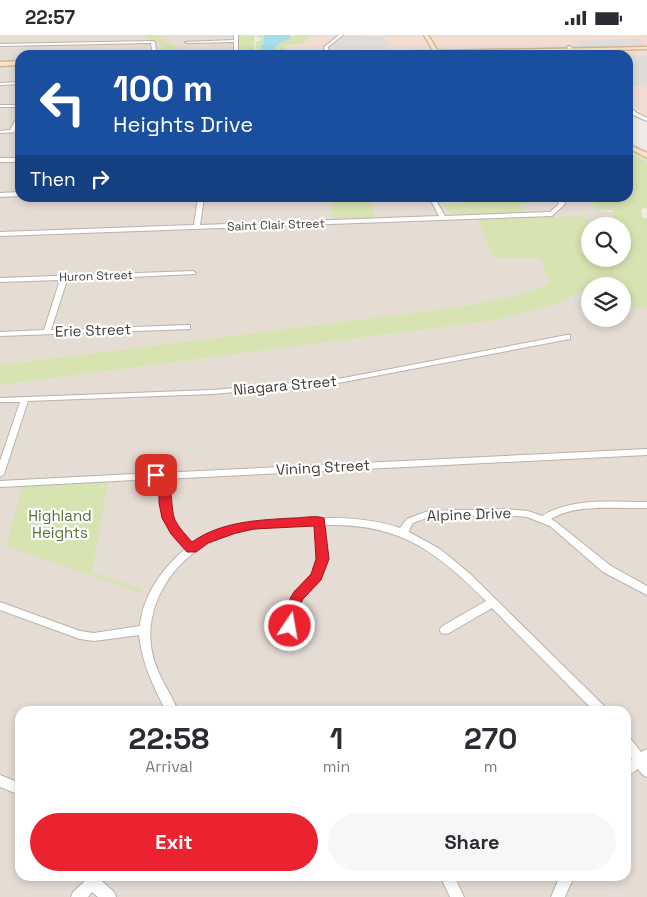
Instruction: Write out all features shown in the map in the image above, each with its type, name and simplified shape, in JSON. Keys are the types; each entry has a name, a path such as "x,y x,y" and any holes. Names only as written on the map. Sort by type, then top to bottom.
{"main road":[{"path":"426,35 435,50"},
{"path":"633,50 647,50"},
{"path":"0,64 15,63"},
{"path":"633,144 647,151"},
{"path":"633,149 647,156"}],"street":[{"path":"236,35 236,50"},
{"path":"326,50 326,47 341,35"},
{"path":"187,42 236,41"},
{"path":"0,45 153,42 154,50"},
{"path":"0,84 15,83"},
{"path":"0,106 15,106"},
{"path":"633,112 647,120"},
{"path":"0,132 12,131 15,125"},
{"path":"0,160 15,160"},
{"path":"0,195 15,194"},
{"path":"198,227 200,202"},
{"path":"434,202 443,219"},
{"path":"552,215 562,204 561,202"},
{"name":"Saint Clair Street","path":"0,234 552,215"},
{"name":"Huron Street","path":"0,279 193,273"},
{"path":"47,332 64,277"},
{"name":"Erie Street","path":"0,334 187,327"},
{"name":"Niagara Street","path":"0,400 212,392 338,381 567,337"},
{"path":"0,474 25,399"},
{"name":"Vining Street","path":"0,484 647,452"},
{"path":"156,475 165,488 168,518 191,549"},
{"path":"647,505 567,508 552,512 544,519 563,531 607,569 647,591"},
{"name":"Alpine Drive","path":"404,533 404,527 410,521 428,514 514,512 544,519"},
{"path":"291,638 288,614 298,595 316,577 323,559 320,521"},
{"path":"170,706 153,673 146,650 145,631 150,605 156,588 168,570 204,540 234,528 320,521 364,522 404,533 443,557 493,603 596,706"},
{"path":"445,630 493,603"},
{"path":"0,607 80,635 94,637 145,631"},
{"path":"631,746 643,757 647,771"},
{"path":"631,767 643,757"},
{"path":"0,781 15,787"},
{"path":"78,897 89,881"},
{"path":"92,881 109,897"},
{"path":"449,881 457,897"},
{"path":"558,897 565,881"}],"shaded area":[{"path":"0,35 233,35 233,50 15,50 15,62 0,62"},
{"path":"312,35 421,35 429,50 286,50 285,45 301,44"},
{"path":"430,35 647,35 647,48 441,50"},
{"path":"345,36 385,37 389,46 385,46 386,49 332,48 334,45 332,45"},
{"path":"640,39 647,46 583,48 572,41"},
{"path":"633,51 647,51 647,119 633,105"},
{"path":"647,55 647,85 633,85 633,82 636,82 633,79 633,56"},
{"path":"15,64 15,202 592,202 597,211 613,212 613,217 581,217 581,265 557,280 519,295 459,307 0,365 0,65"},
{"path":"581,291 581,327 631,327 631,308 647,307 647,897 0,897 0,385 497,320 553,305"}],"green space":[{"path":"143,35 156,35 181,50 168,50"},
{"path":"239,35 255,35 255,50 239,50"},
{"path":"257,35 264,35 264,41 260,47 267,50 258,50 255,47 257,41 261,41 261,38 257,38"},
{"path":"302,35 300,38 303,35 312,35 301,44 285,45 286,50 267,50 277,47 282,41 291,36"},
{"path":"633,154 647,161 647,208 641,209 643,218 647,218 647,307 631,308 631,277 581,277 581,292 553,305 497,320 0,385 0,365 459,307 519,295 550,283 541,258 493,258 478,220 584,216 581,217 581,267 631,267 631,217 613,217 613,210 597,211 592,202 633,202"},
{"path":"330,202 369,202 372,206 374,218 333,218"},
{"path":"462,202 530,202 520,205 526,214 452,214 443,204 463,204"},
{"name":"Highland Heights","path":"108,482 92,572 142,589 140,592 6,546 23,485"}],"water":[{"path":"264,35 291,35 290,39 281,42 273,50 266,50 260,47 264,42"}],"route":[{"path":"156,475 165,488 168,518 191,549 218,533 234,528 320,521 323,559 316,577 298,595 288,614 290,626"}]}
